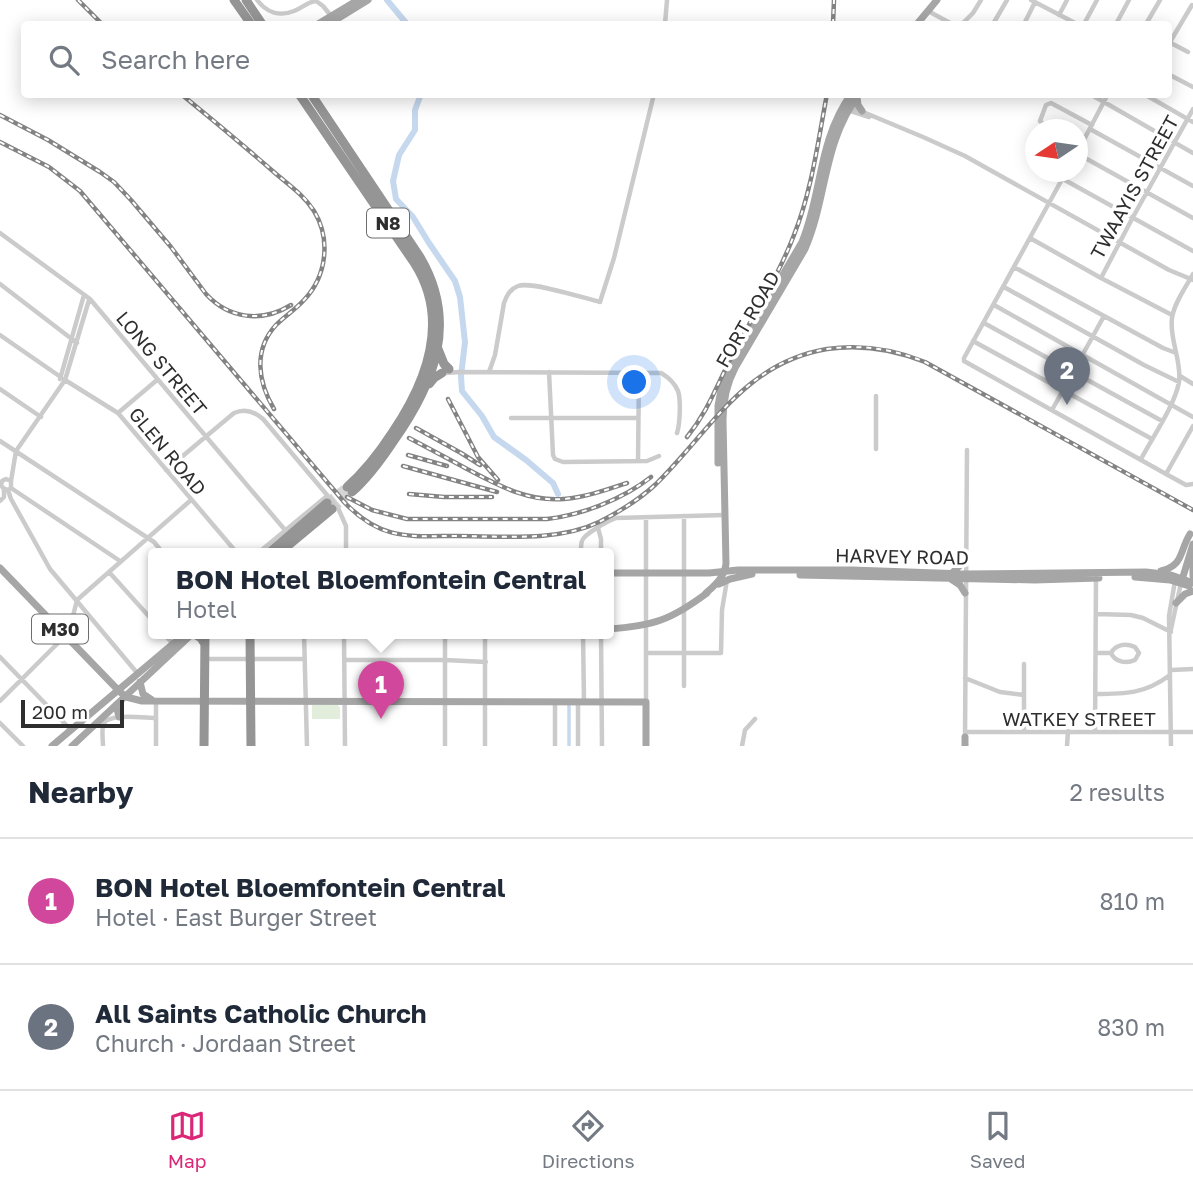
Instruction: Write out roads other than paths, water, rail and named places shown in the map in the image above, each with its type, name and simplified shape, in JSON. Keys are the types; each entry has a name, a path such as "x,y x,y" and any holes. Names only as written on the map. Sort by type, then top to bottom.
{"highway":[{"path":"234,0 256,21"},
{"path":"246,0 257,21"},
{"name":"N8","path":"302,98 423,277 430,298 432,337 440,371"},
{"name":"N8","path":"314,98 420,257 436,291 438,306 437,347 440,371 426,388 388,450 368,476 350,489 397,426 414,398 440,371"},
{"path":"437,347 444,364 440,371"},
{"path":"275,548 329,503"},
{"path":"284,548 329,503"},
{"path":"204,746 205,639"},
{"path":"250,639 251,746"}],"main road":[{"path":"331,21 358,0"},
{"path":"331,21 368,0"},
{"path":"917,21 935,0"},
{"path":"917,21 935,0"},
{"name":"FORT ROAD","path":"726,570 723,515 724,397 735,368 813,229 832,146 846,107 854,98"},
{"path":"857,98 862,111"},
{"path":"1154,572 1178,564 1182,547 1191,530"},
{"path":"1179,580 1191,530"},
{"path":"1179,580 1193,544"},
{"path":"1193,556 1193,576"},
{"path":"965,561 952,576 965,592 978,579"},
{"name":"M30","path":"0,568 125,697"},
{"path":"614,573 709,573 726,570"},
{"path":"614,628 646,625 667,619 705,594 726,570"},
{"name":"HARVEY ROAD","path":"726,570 978,579 1043,580 1096,575 1179,580"},
{"name":"HARVEY ROAD","path":"726,570 752,574 852,573"},
{"name":"HARVEY ROAD","path":"965,577 1154,572 1193,587"},
{"path":"1176,603 1193,587"},
{"path":"175,646 181,639"},
{"path":"52,746 185,639"},
{"path":"72,746 125,697 139,678"},
{"path":"139,678 143,694 156,702"},
{"path":"125,697 156,702 646,702 646,746"},
{"path":"116,705 119,717"}],"street":[{"path":"257,0 264,8 279,14 289,13 316,1 323,6 331,21"},
{"path":"666,21 667,0"},
{"path":"965,21 974,13 981,0"},
{"path":"995,21 1007,0"},
{"path":"1059,15 1067,0"},
{"path":"1086,21 1097,0"},
{"path":"1118,21 1129,0"},
{"path":"1148,21 1160,0"},
{"path":"1025,21 1033,1 1071,21"},
{"path":"1172,37 1192,5"},
{"path":"928,11 946,21"},
{"path":"1172,44 1188,52"},
{"path":"1172,76 1193,88"},
{"path":"489,372 495,355 506,296 514,288 529,285 600,302 614,258 652,98"},
{"path":"1096,98 1193,153"},
{"path":"1088,132 1106,98"},
{"path":"1151,98 1190,120"},
{"path":"1041,119 1046,106 1051,103 1078,119"},
{"path":"846,107 862,111 945,147 1176,274 1192,278 1172,315 1179,379 1171,404 1141,459"},
{"path":"846,107 873,117"},
{"name":"TWAAYIS STREET","path":"1101,278 1174,143 1190,120 1193,109"},
{"path":"1088,125 1193,186"},
{"path":"1088,156 1193,218"},
{"path":"1061,182 964,361 1186,485 1192,484"},
{"path":"1068,182 1193,251"},
{"name":"LONG STREET","path":"0,233 90,299 285,530"},
{"path":"1030,238 1172,315"},
{"path":"1014,267 1167,351 1176,353"},
{"path":"0,284 77,343"},
{"path":"1004,287 1144,365 1193,384"},
{"path":"62,379 84,295"},
{"path":"0,501 11,481 16,451 59,387 77,343 90,299"},
{"path":"994,305 1193,417"},
{"path":"1052,410 1104,316"},
{"path":"984,323 1162,421"},
{"name":"GLEN ROAD","path":"0,335 62,379 118,413 233,548"},
{"path":"973,341 1152,439"},
{"path":"440,371 663,374 676,387 678,393 677,433"},
{"path":"549,372 553,455 556,460 648,461 659,456"},
{"path":"638,461 639,373"},
{"path":"118,413 157,380"},
{"path":"0,389 41,417"},
{"path":"876,396 876,449"},
{"path":"166,470 234,413 244,410 254,412 263,419 329,503 339,510 345,520 346,548"},
{"path":"512,418 638,418"},
{"path":"1166,474 1193,426"},
{"path":"0,441 154,542 159,548"},
{"path":"965,742 967,450"},
{"path":"11,481 6,479 1,482 2,487 120,561"},
{"path":"8,489 10,499 45,561 139,678"},
{"path":"0,701 66,635 77,600 191,500"},
{"path":"264,548 285,530 329,503"},
{"path":"581,548 584,537 616,518 723,515"},
{"path":"684,516 684,686"},
{"path":"646,517 646,702"},
{"path":"598,528 601,548"},
{"name":"FORT ROAD","path":"684,653 721,653 726,570"},
{"path":"109,572 148,616"},
{"path":"1095,731 1096,575"},
{"path":"1171,631 1179,580"},
{"path":"1171,746 1170,610 1179,580"},
{"path":"1096,614 1137,616 1171,631"},
{"path":"169,639 175,646"},
{"path":"304,639 307,746"},
{"path":"344,639 345,746"},
{"path":"445,639 445,746"},
{"path":"485,639 485,746"},
{"path":"578,746 583,639"},
{"path":"601,639 602,746"},
{"path":"1125,645 1135,647 1139,653 1135,660 1128,662 1117,660 1111,653 1114,648 1125,645"},
{"path":"646,653 684,653"},
{"path":"1096,653 1111,653"},
{"path":"0,657 71,730"},
{"path":"205,659 304,659"},
{"path":"344,660 486,662"},
{"path":"1024,664 1024,732"},
{"path":"1095,694 1139,691 1157,684 1171,673 1193,669"},
{"path":"965,677 1000,692 1024,695"},
{"path":"156,702 156,746"},
{"path":"555,702 555,746"},
{"path":"103,746 104,723 111,718 156,718"},
{"path":"742,746 745,730 755,719"},
{"path":"0,723 23,746"},
{"path":"94,726 103,732"},
{"path":"1068,731 1068,746"},
{"name":"WATKEY STREET","path":"965,742 1024,732 1193,732"}],"waterway":[{"path":"387,0 404,21"},
{"path":"420,98 415,110 415,130 399,155 393,181 396,199 413,217 455,281 460,297 465,342 462,391 482,416 494,437 553,483 558,494"},
{"path":"569,704 569,746"}],"tunnel":[{"path":"327,503 347,487"},
{"path":"332,509 352,492"}],"railway":[{"path":"78,0 99,21"},
{"path":"833,21 834,0"},
{"path":"186,98 301,195 314,211 323,233 324,257 318,280 304,300 276,325 261,355 264,388 274,409"},
{"path":"687,437 706,408 788,251 810,183 826,98"},
{"path":"0,115 48,140 114,182 171,247 206,294 225,309 246,316 257,316 280,311 291,305"},
{"path":"0,142 49,167 80,191 345,503 358,515 384,530 410,536 511,537 566,533 599,522 650,490 731,402 773,368 827,349 852,347 889,351 925,362 1193,510"},
{"path":"448,399 478,457 498,480"},
{"path":"416,428 480,465"},
{"path":"409,438 502,486 538,498 572,498 627,483"},
{"path":"408,455 447,466"},
{"path":"403,466 497,492"},
{"path":"347,497 372,510 407,519 547,519 602,505 651,477"},
{"path":"409,494 492,497"}],"place":[{"name":"All Saints Catholic Church","path":"1067,405"},
{"name":"BON Hotel Bloemfontein Central","path":"381,719"}]}
